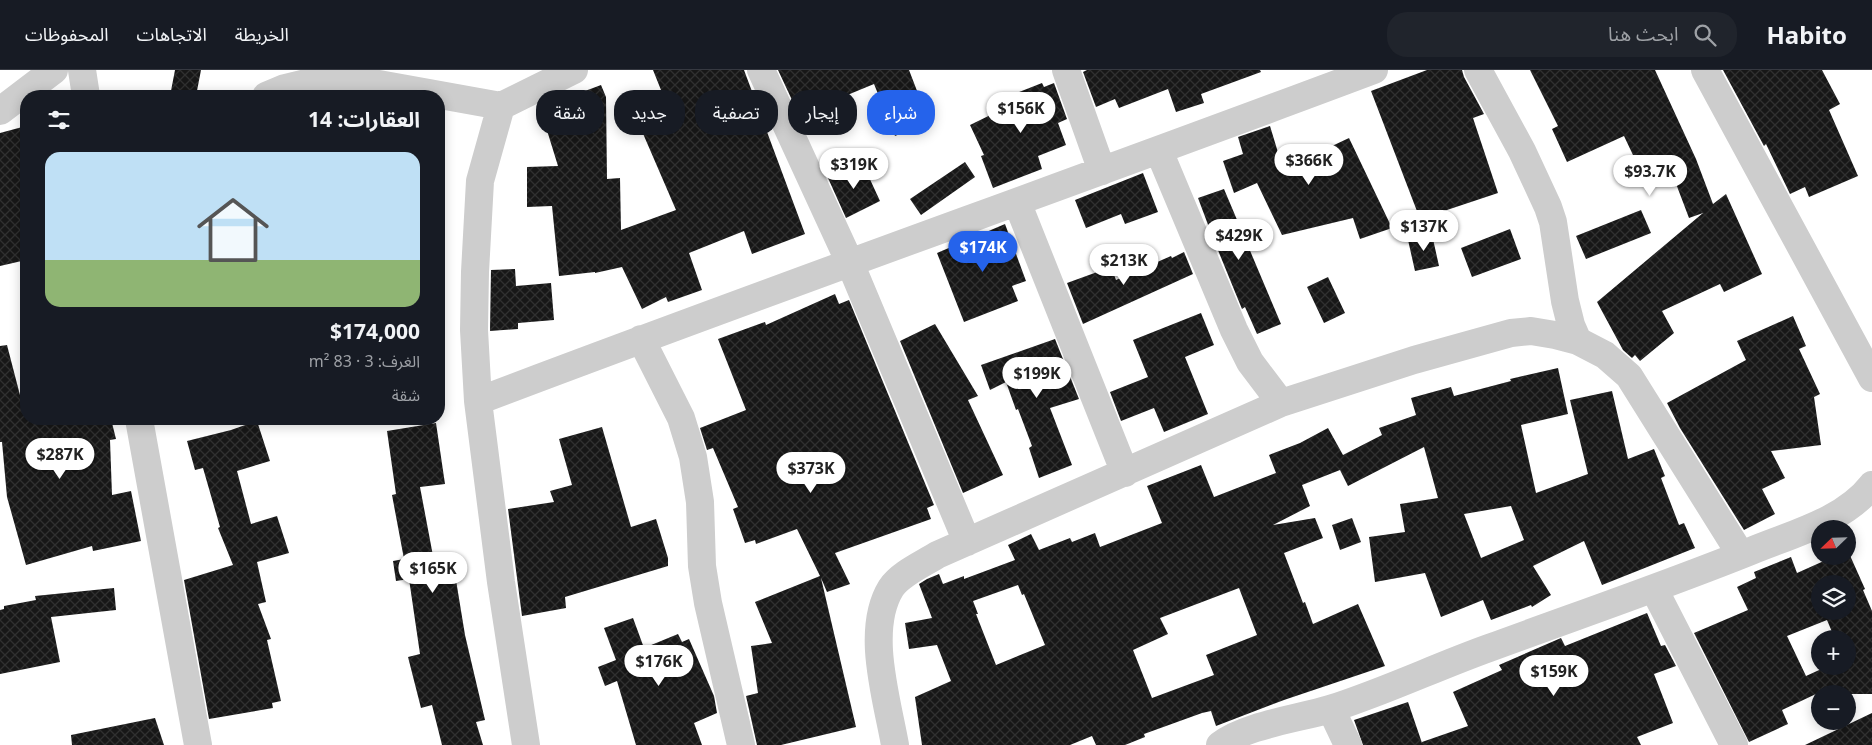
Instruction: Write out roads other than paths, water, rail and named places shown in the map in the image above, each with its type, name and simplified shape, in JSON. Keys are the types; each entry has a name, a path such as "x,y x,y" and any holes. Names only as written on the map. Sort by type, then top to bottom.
{"street":[{"path":"28,90 54,70"},
{"path":"82,70 85,90"},
{"path":"445,96 501,106 574,70"},
{"path":"761,70 850,262 967,542"},
{"path":"1066,70 1102,171"},
{"path":"478,401 640,339 1374,70"},
{"path":"1478,70 1522,151 1548,207 1554,229 1565,301 1571,325 1578,341"},
{"path":"1705,70 1872,378"},
{"path":"280,90 323,79 362,81 412,90"},
{"path":"0,111 20,96"},
{"path":"501,106 480,181 474,330 478,401 501,582 526,745"},
{"path":"1159,150 1234,330 1250,362 1281,403"},
{"path":"1017,202 1125,473"},
{"path":"895,745 878,643 881,610 892,587 904,576 937,555 1281,403 1414,360 1510,333 1531,331 1578,341 1605,355 1629,376 1741,555"},
{"path":"640,339 681,418 693,458 700,502 702,566 708,602 741,745"},
{"path":"140,425 198,745"},
{"path":"1220,745 1237,734 1331,709 1487,648 1654,589 1741,555 1828,520 1855,502 1872,485"},
{"path":"1654,589 1734,745"},
{"path":"1331,709 1348,745"}]}
